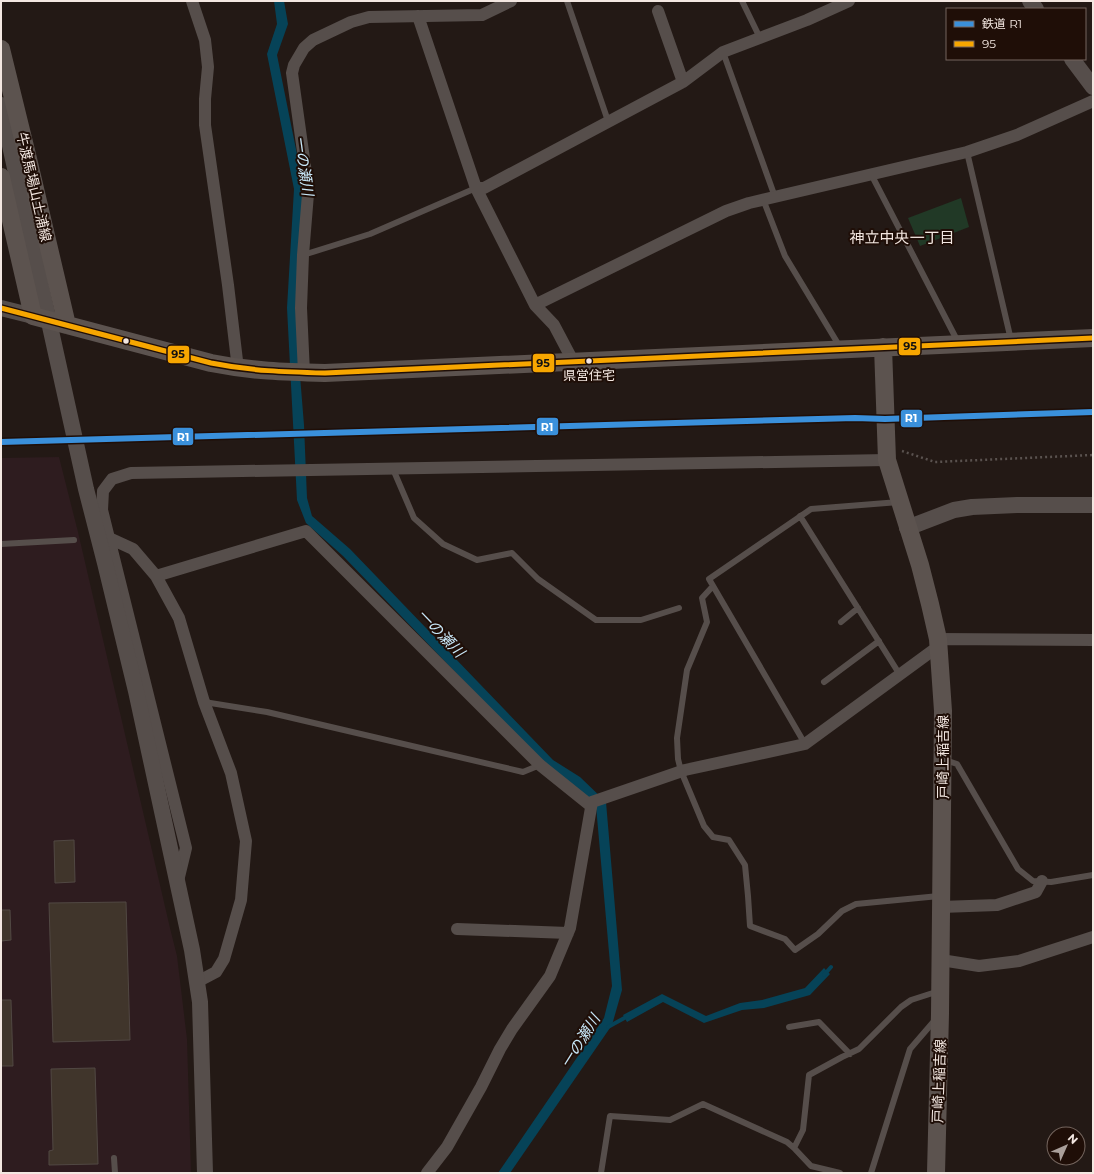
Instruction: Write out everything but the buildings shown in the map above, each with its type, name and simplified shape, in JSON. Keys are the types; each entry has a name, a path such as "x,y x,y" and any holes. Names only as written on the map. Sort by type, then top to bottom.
{"main road":[{"name":"牛渡馬場山土浦線","path":"1,49 67,325"},
{"path":"1,177 33,316 238,369 274,372 325,373 1093,338"},
{"name":"戸崎上稲吉線","path":"883,348 887,453 907,528 920,565 938,644 943,711 941,990 936,1173"}],"street":[{"path":"192,1 205,40 208,67 205,99 205,124 227,277 238,369"},
{"path":"304,372 302,308 303,255 308,194 292,73 294,65 304,48 313,40 350,22 369,16 482,15 511,1"},
{"path":"476,188 484,188 683,82 723,52 807,20 849,1"},
{"path":"658,11 683,82"},
{"path":"418,16 476,188 535,305 554,325 573,361"},
{"path":"1073,60 1093,87"},
{"path":"535,305 726,211 763,199 967,152 1017,135 1093,101"},
{"path":"1,105 86,489 136,691 192,950 200,1002 205,1173"},
{"path":"1,308 33,316"},
{"path":"177,886 186,848 102,510 103,491 112,479 131,474 393,469 887,453"},
{"path":"907,528 954,510 972,507 1093,504"},
{"path":"156,576 306,531 540,765 591,806"},
{"path":"109,538 133,549 156,576 179,618 204,702 232,773 246,842 242,900 224,959 216,972 197,982"},
{"path":"427,1173 447,1147 482,1087 500,1049 512,1029 550,976 570,928 592,802 681,771 805,744 932,651 938,644 1093,640"},
{"path":"942,901 997,904 1036,892 1042,881"},
{"path":"457,929 568,933"},
{"path":"941,960 979,966 1019,961 1093,937"}],"lane":[{"path":"567,1 608,121"},
{"path":"742,1 760,38"},
{"path":"723,52 776,197"},
{"path":"967,152 1011,341"},
{"path":"872,174 959,344"},
{"path":"303,255 370,234 476,188"},
{"path":"763,199 785,256 841,349"},
{"path":"393,469 414,518 443,544 477,560 512,553 538,579 596,620 641,620 679,608"},
{"path":"805,744 709,579 811,509 900,502"},
{"path":"800,516 900,675"},
{"path":"1,544 74,540"},
{"path":"713,586 702,598 707,622 687,670 677,738 678,759 681,771 704,826 713,837 729,840 744,865 750,926 785,939 795,950 818,934 842,911 856,904 942,901"},
{"path":"841,622 858,608"},
{"path":"824,682 879,641"},
{"path":"204,702 267,712 523,772 540,765"},
{"path":"943,760 958,764 1018,869 1033,880 1051,882 1093,875"},
{"path":"794,1148 803,1130 809,1075 860,1049 901,1007 911,1000 941,990"},
{"path":"871,1173 910,1049 940,1014"},
{"path":"788,1027 820,1022 850,1054"},
{"path":"601,1173 610,1116 670,1120 703,1104 787,1142 811,1166 840,1173"},
{"path":"114,1158 115,1173"}],"path":[{"path":"887,453 935,462 1093,455"}],"shaded area":[{"path":"59,457 78,532 177,956 187,1039 191,1173 1,1173 1,458"}],"green space":[{"path":"961,198 969,227 920,246 908,218"}],"water":[{"path":"274,1 284,1 288,24 277,55 304,189 299,363 304,425 307,498 312,516 350,549 553,760 580,777 606,802 622,990 612,1025 510,1173 498,1173 604,1018 612,986 596,806 548,768 343,556 306,523 297,500 287,308 294,189 267,54 277,24"},
{"path":"824,968 830,974 810,995 764,1008 742,1010 704,1023 663,1002 627,1022 623,1015 662,994 706,1016 740,1003 762,1000 805,988"}],"waterway":[{"path":"824,975 831,967"},
{"name":"一の瀬川","path":"608,1027 628,1016"}],"rail line":[{"name":"R1","path":"1,442 855,418 885,419 1093,412"}],"transit line":[{"name":"95","path":"1,308 211,363 282,372 310,373 1093,338"}],"place":[{"name":"県営住宅","path":"589,361"}],"district":[{"name":"神立中央一丁目","path":"902,237"}]}
